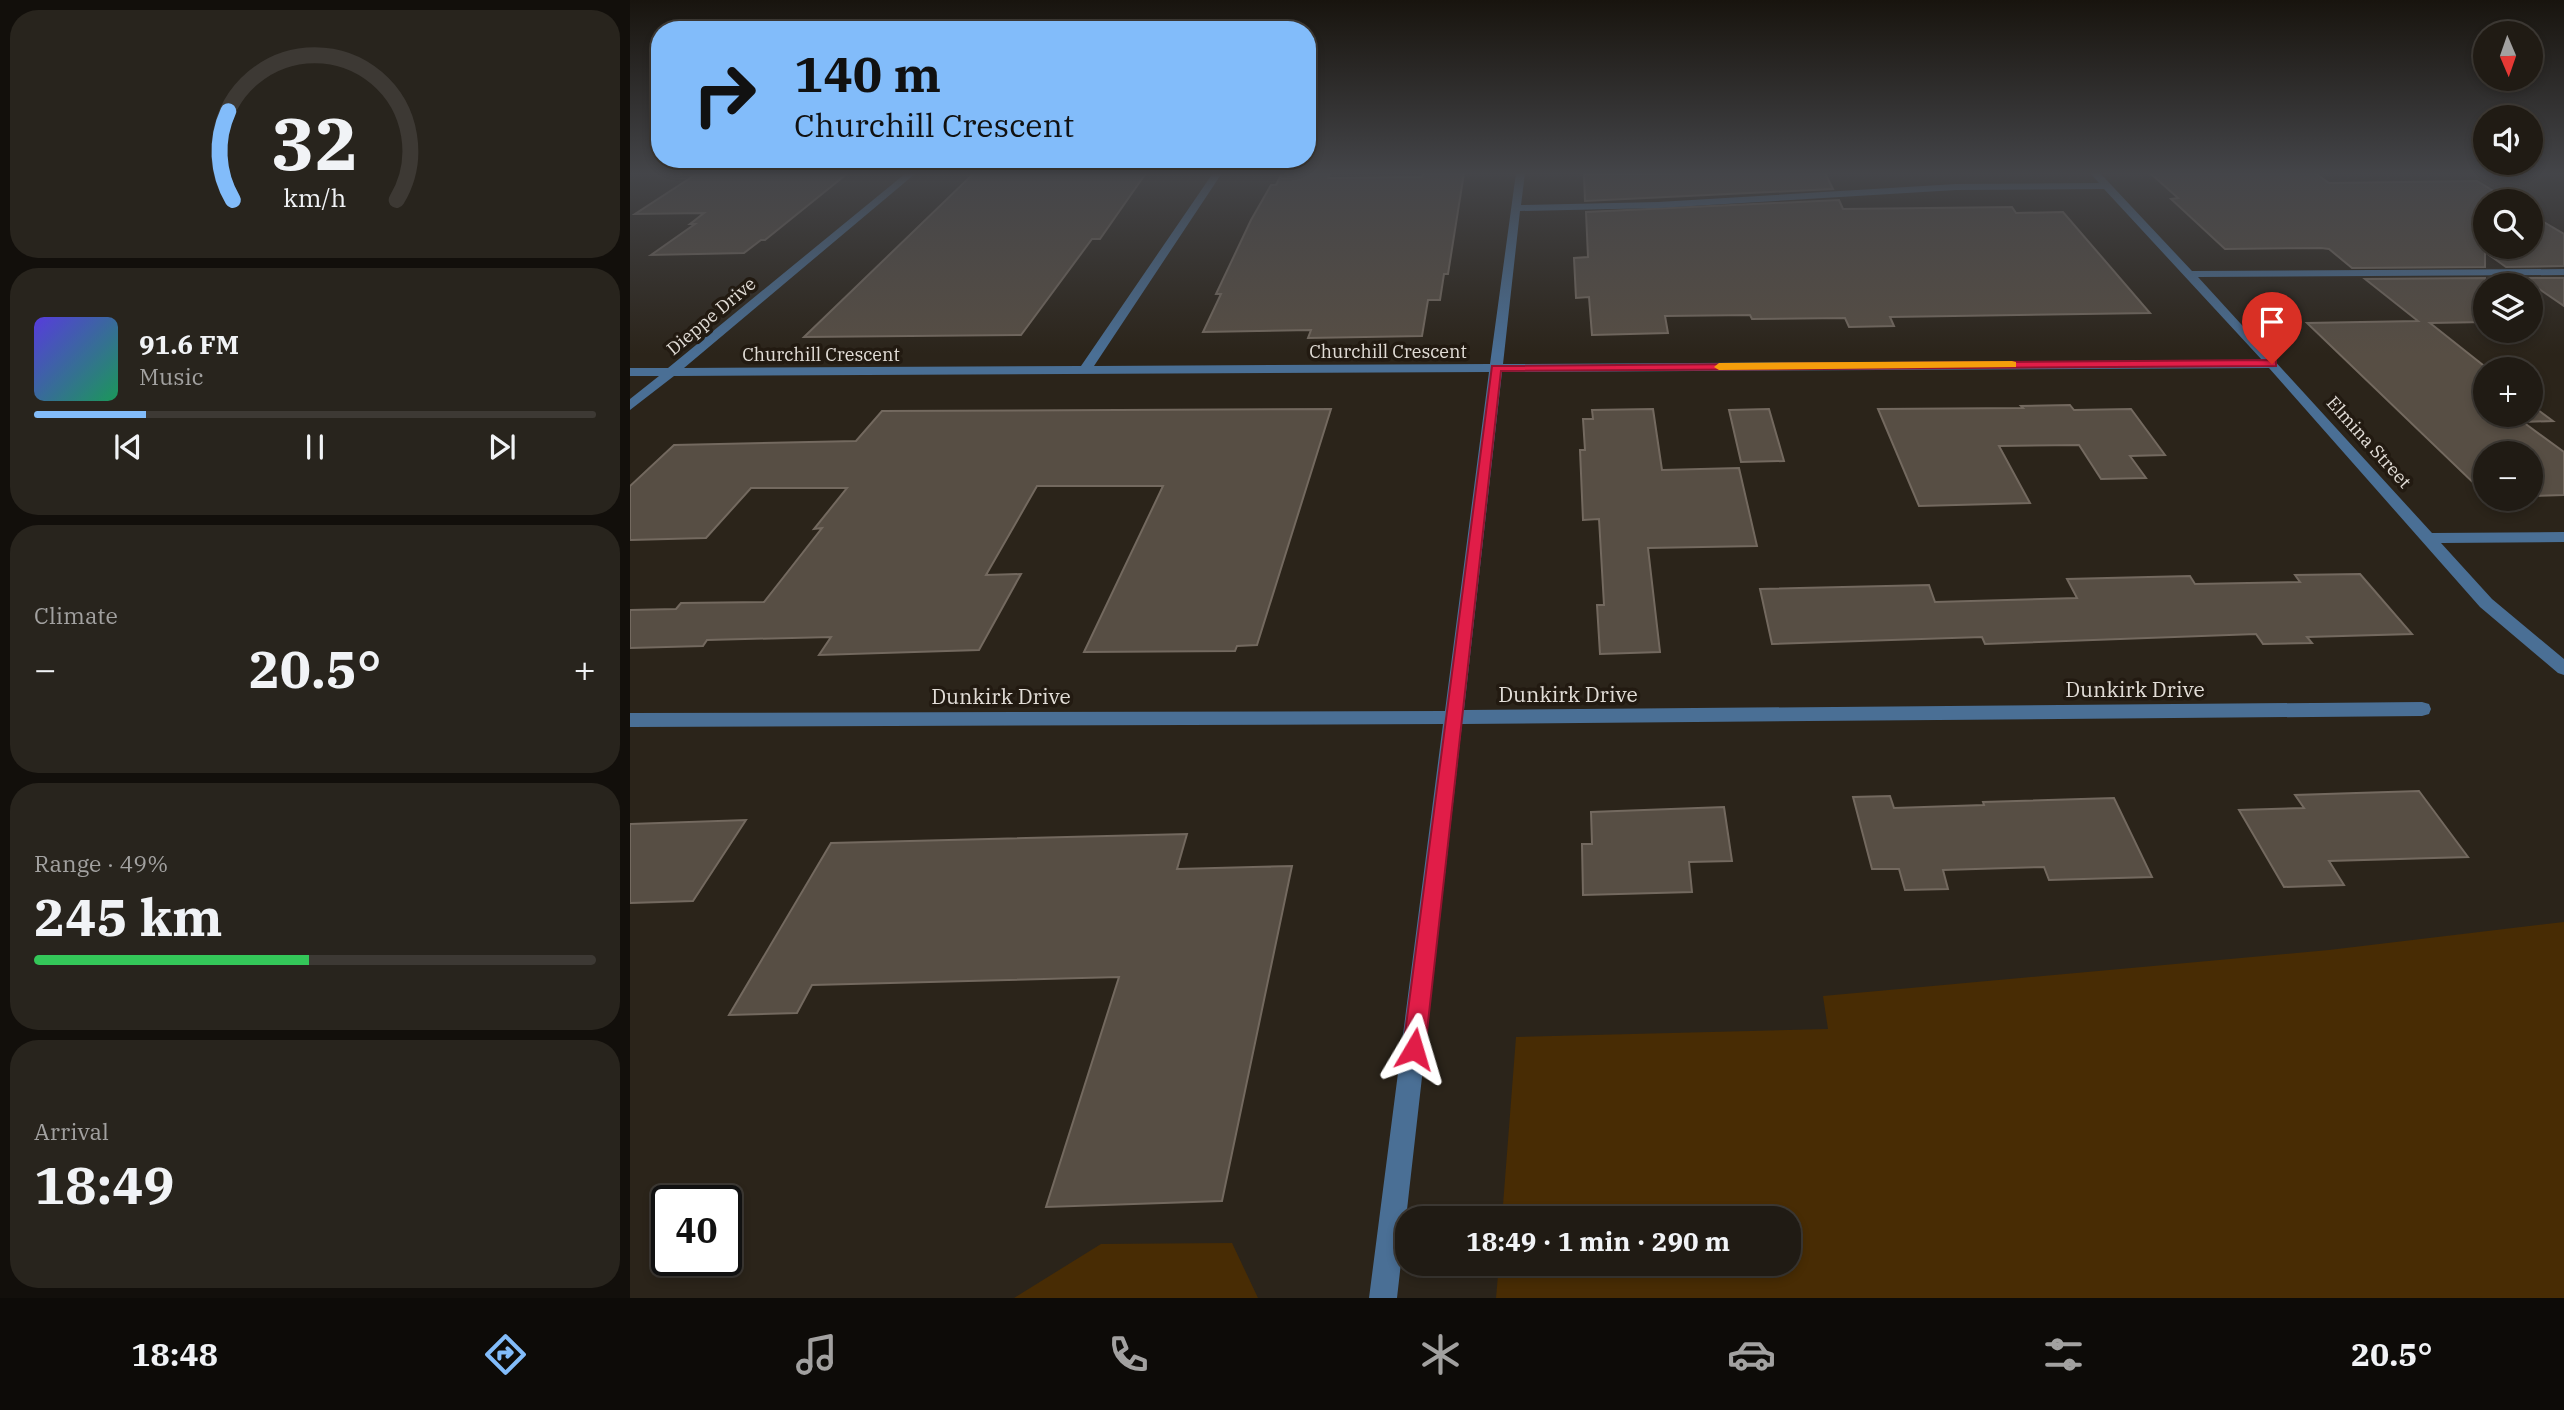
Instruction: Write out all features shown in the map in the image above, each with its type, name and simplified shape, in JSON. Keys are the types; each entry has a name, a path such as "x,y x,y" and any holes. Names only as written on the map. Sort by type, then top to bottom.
{"street":[{"name":"Dieppe Drive","path":"630,407 838,234"},
{"path":"1083,371 1176,234"},
{"path":"1382,1298 1513,234"},
{"name":"Elmina Street","path":"2151,234 2430,538 2486,603 2564,669"},
{"path":"2190,274 2564,272"},
{"name":"Churchill Crescent","path":"630,372 2272,364"},
{"path":"2430,538 2564,537"},
{"name":"Dunkirk Drive","path":"630,720 2422,709"}],"shaded area":[{"path":"2564,922 2564,1298 1496,1298 1498,1276 1801,1276 1801,1206 1503,1206 1516,1037 1828,1029 1823,996 2329,950"},
{"path":"1232,1243 1258,1298 1014,1298 1101,1244"}],"building":[{"path":"681,234 773,234 744,253 651,255"},
{"path":"911,234 1104,234 1100,239 1092,239 1021,335 804,337"},
{"path":"1245,234 1454,234 1448,274 1444,274 1440,300 1428,300 1422,336 1308,338 1311,330 1203,332 1221,294 1216,294"},
{"path":"1587,234 2082,234 2150,313 1890,317 1894,326 1849,327 1845,318 1665,316 1668,333 1592,335 1589,297 1576,298 1574,258 1588,257"},
{"path":"2208,234 2473,234 2473,259 2485,259 2485,267 2352,268 2329,249 2225,249"},
{"path":"2543,234 2564,234 2564,266 2506,267 2495,259 2543,259"},
{"path":"2473,278 2473,322 2430,323 2473,357 2473,427 2530,427 2564,452 2564,495 2543,496 2543,441 2473,441 2473,482 2307,323 2418,321 2365,279"},
{"path":"2543,278 2564,278 2564,306 2543,292"},
{"path":"2070,405 2074,410 2131,409 2165,455 2130,456 2146,478 2101,479 2079,445 1999,446 2030,503 1919,506 1878,409 2023,408 2021,406"},
{"path":"1331,409 1257,645 1237,646 1235,651 1084,652 1163,486 1037,486 986,575 1021,574 979,650 819,655 831,637 707,640 703,646 630,648 630,610 676,609 681,603 764,602 822,528 814,529 847,488 751,488 706,538 630,540 630,486 674,445 856,441 882,411"},
{"path":"1653,409 1662,470 1739,468 1757,546 1648,548 1660,652 1600,654 1597,605 1604,605 1599,519 1583,520 1580,450 1585,450 1583,419 1593,419 1592,410"},
{"path":"1769,409 1784,461 1741,462 1729,410"},
{"path":"2543,414 2553,421 2543,421"},
{"path":"2360,574 2412,634 2307,637 2312,643 2263,644 2256,634 1985,644 1982,637 1772,644 1760,589 1929,585 1935,602 2077,598 2067,579 2190,576 2195,584 2300,582 2295,575"},
{"path":"2419,791 2468,857 2329,861 2344,885 2284,887 2239,810 2304,808 2295,795"},
{"path":"1890,796 1894,808 2114,798 2152,877 2049,880 2044,867 1943,870 1948,889 1905,890 1899,869 1872,869 1853,797"},
{"path":"1724,807 1732,861 1689,862 1692,892 1583,895 1582,844 1592,844 1591,812"},
{"path":"746,820 693,901 630,903 630,824"},
{"path":"1187,834 1177,869 1292,866 1222,1201 1046,1207 1119,977 812,985 797,1013 729,1015 831,843"}],"slow traffic":[{"path":"1719,367 2012,365"}],"route":[{"path":"1414,1049 1496,368 2272,364"}]}
